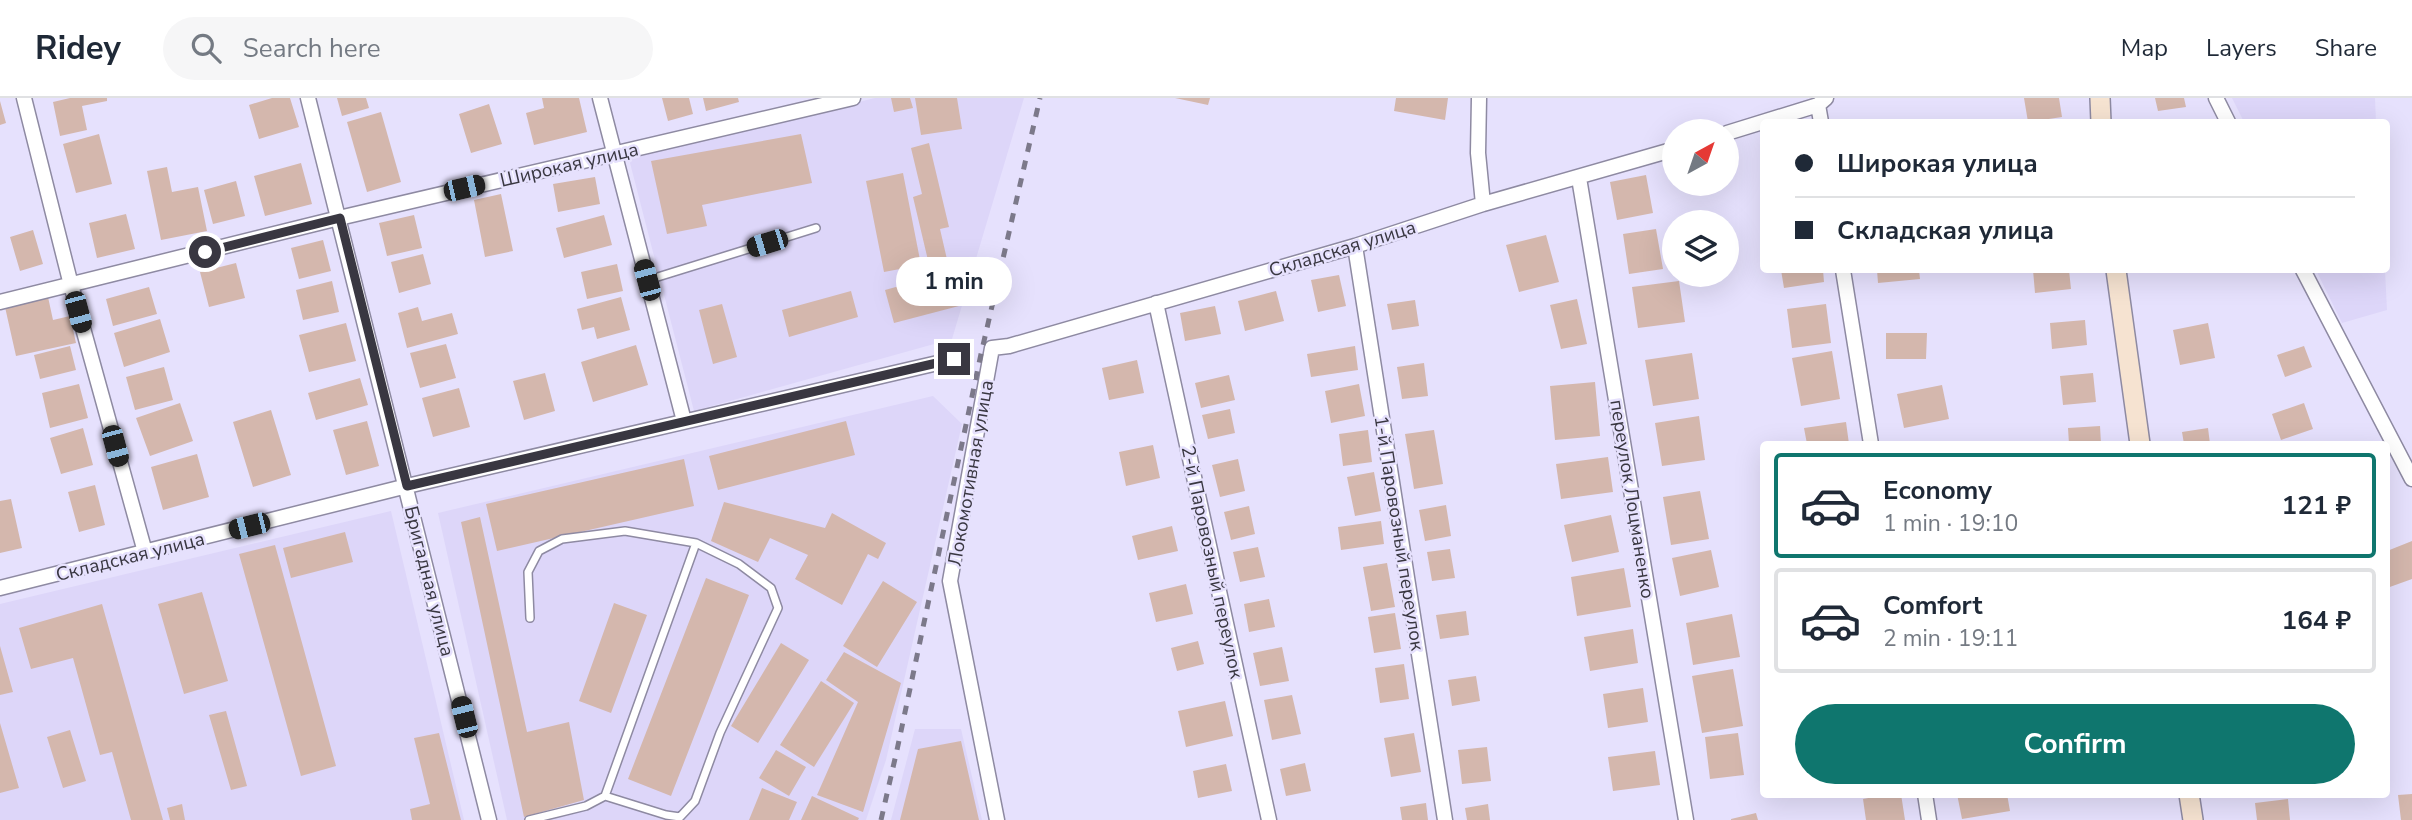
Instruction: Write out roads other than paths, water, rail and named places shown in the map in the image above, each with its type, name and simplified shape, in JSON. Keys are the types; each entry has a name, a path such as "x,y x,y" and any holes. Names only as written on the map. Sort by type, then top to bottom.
{"main road":[{"path":"2100,98 2101,119"},
{"path":"2116,273 2140,441"},
{"path":"2190,798 2193,820"}],"street":[{"path":"24,98 71,285 145,552"},
{"name":"Бригадная улица","path":"308,98 489,820"},
{"path":"600,98 684,421"},
{"name":"Широкая улица","path":"0,302 340,218 853,98"},
{"path":"1479,98 1478,153 1483,204"},
{"path":"2217,98 2227,119"},
{"path":"1770,119 1822,102"},
{"path":"1740,129 1760,122"},
{"name":"Складская улица","path":"1009,346 1355,246 1483,204 1662,153"},
{"name":"переулок Лоцманенко","path":"1579,178 1686,820"},
{"name":"1-й Паровозный переулок","path":"1355,246 1445,820"},
{"path":"1843,273 1871,441"},
{"path":"2305,273 2412,479"},
{"name":"2-й Паровозный переулок","path":"1156,303 1269,820"},
{"name":"Локомотивная улица","path":"998,820 950,581 992,348 1009,346"},
{"name":"Складская улица","path":"0,588 407,486 954,359"},
{"path":"1926,798 1929,820"}],"lane":[{"path":"647,280 816,228"},
{"path":"530,618 528,572 539,551 562,540 625,531 696,543 739,564 771,587 778,608 720,733 695,801 681,817 605,796"},
{"path":"529,820 586,806 605,796 696,543"}],"railway":[{"path":"881,820 981,354 1040,98"}]}
